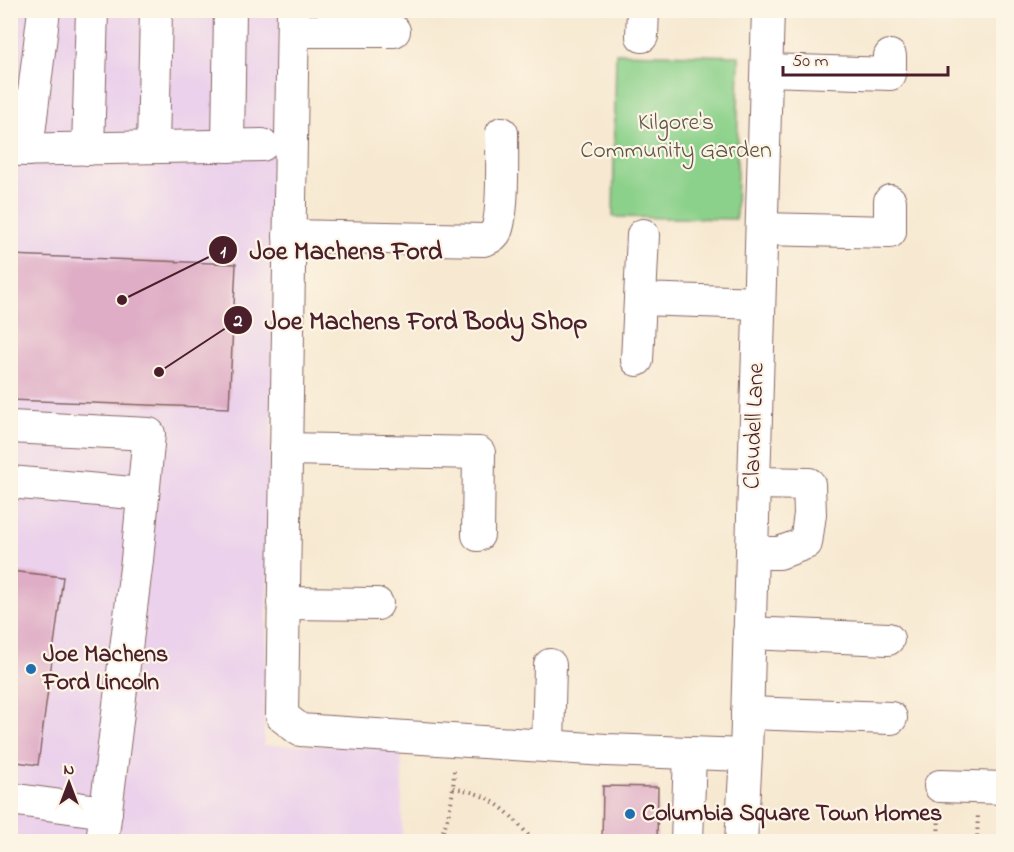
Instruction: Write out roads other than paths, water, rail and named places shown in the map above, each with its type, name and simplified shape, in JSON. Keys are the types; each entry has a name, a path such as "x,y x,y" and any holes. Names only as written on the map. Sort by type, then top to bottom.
{"street":[{"path":"44,10 19,150 262,145"},
{"path":"88,149 92,10"},
{"path":"153,147 156,10"},
{"path":"228,146 230,10"},
{"name":"Claudell Lane","path":"741,842 746,754 768,10"},
{"path":"393,32 293,21 282,716 300,730 548,746 746,754"},
{"path":"766,70 890,74"},
{"path":"290,236 483,240 490,238 495,235 500,217 502,133"},
{"path":"762,229 890,229"},
{"path":"638,360 643,235"},
{"path":"640,299 759,303"},
{"path":"10,427 149,434 104,827 10,800"},
{"path":"286,449 479,453 478,535"},
{"path":"10,482 143,494"},
{"path":"752,553 779,553 806,543 810,514 809,484 754,483"},
{"path":"283,603 377,604"},
{"path":"749,633 888,639"},
{"path":"548,746 550,664"},
{"path":"747,713 891,718"},
{"path":"687,842 690,753"},
{"path":"940,786 1004,788"}],"place":[{"name":"Joe Machens Ford","path":"122,300"},
{"name":"Joe Machens Ford Body Shop","path":"159,372"},
{"name":"Joe Machens Ford Lincoln","path":"31,669"},
{"name":"Columbia Square Town Homes","path":"630,814"}],"park label":[{"name":"Kilgore's Community Garden","path":"676,137"}]}
